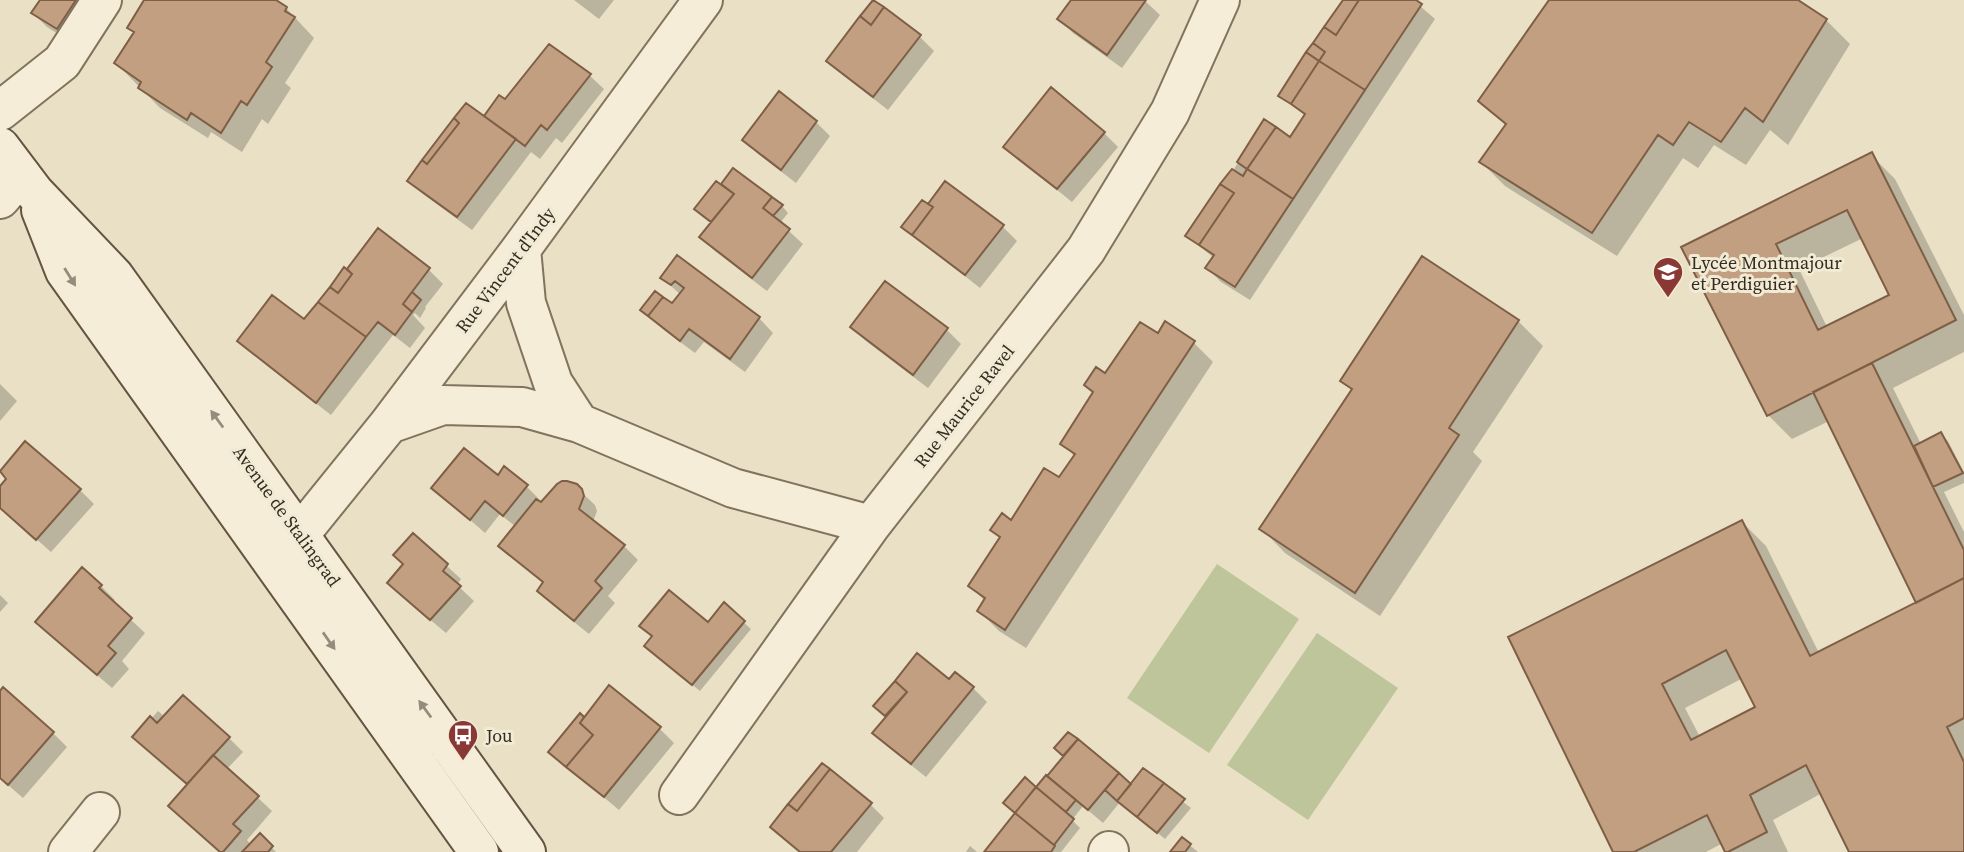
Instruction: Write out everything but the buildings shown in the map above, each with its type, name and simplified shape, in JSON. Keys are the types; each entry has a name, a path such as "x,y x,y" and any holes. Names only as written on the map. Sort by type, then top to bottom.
{"street":[{"path":"0,111 62,62 102,0"},
{"name":"Rue Vincent d'Indy","path":"300,534 389,424 703,0"},
{"name":"Rue Maurice Ravel","path":"678,795 871,525 1086,250 1170,112 1220,0"},
{"name":"Avenue de Stalingrad","path":"14,178 65,271 289,585 467,844"},
{"name":"Avenue de Stalingrad","path":"14,178 114,276 526,852"},
{"path":"521,248 526,303 553,383 579,423"},
{"path":"389,424 443,405 522,407 579,423 733,488 871,525"},
{"path":"247,527 300,534 289,585"},
{"path":"467,844 492,806"},
{"path":"68,852 100,812"}],"green space":[{"path":"1217,564 1299,619 1209,753 1127,698"},
{"path":"1317,633 1398,688 1308,820 1227,765"}],"place":[{"name":"Lycée Montmajour et Perdiguier","path":"1668,299"},
{"name":"Jou","path":"463,762"}]}
